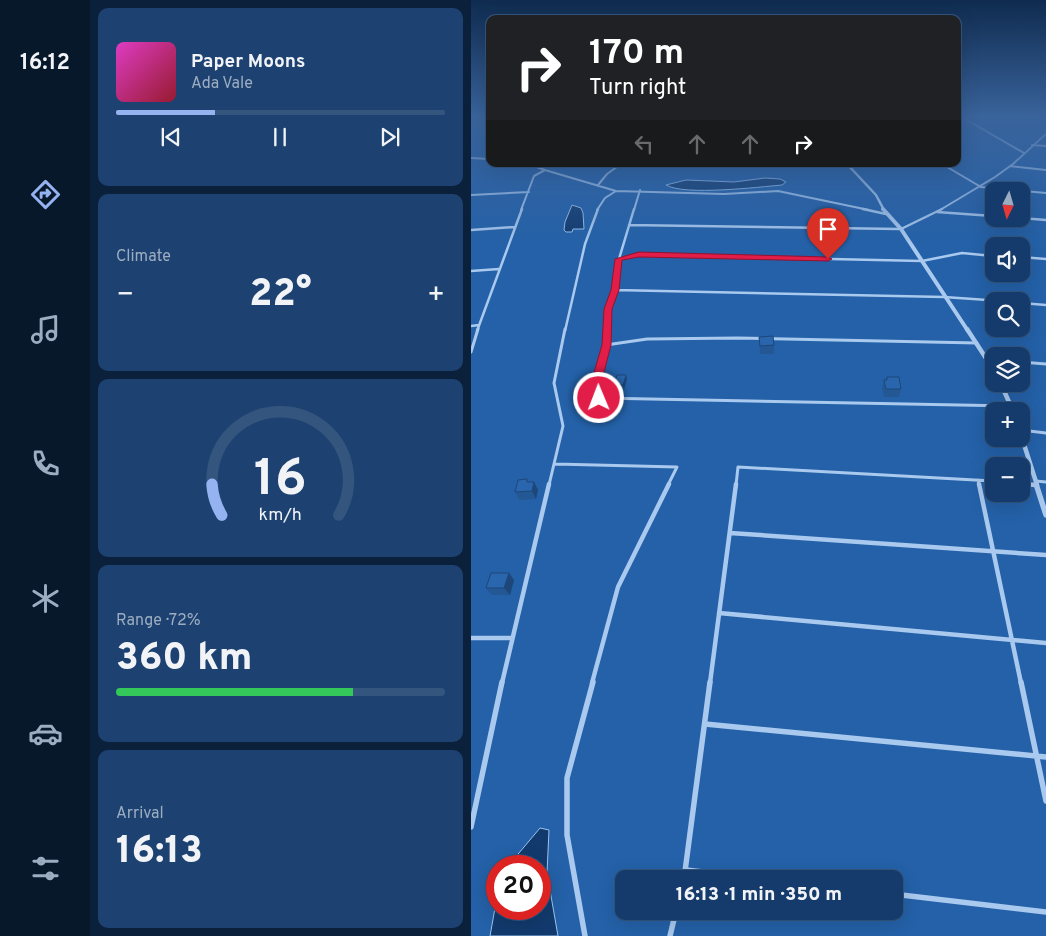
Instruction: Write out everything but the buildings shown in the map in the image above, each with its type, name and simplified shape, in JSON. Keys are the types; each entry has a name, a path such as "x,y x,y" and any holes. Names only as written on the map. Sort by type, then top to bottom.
{"street":[{"path":"850,167 875,195 886,214 900,229 944,297 985,353"},
{"path":"1025,447 1046,515"}],"lane":[{"path":"629,225 900,229 937,212 981,187 1017,160"},
{"path":"1011,166 1046,170"},
{"path":"538,167 616,191 640,190 724,194 778,191 886,214"},
{"path":"598,185 607,174 617,167"},
{"path":"947,167 981,187 1046,193"},
{"path":"471,352 499,269 534,176 545,170"},
{"path":"640,190 619,259 615,290 608,309 606,345 598,376 599,398 985,405"},
{"path":"471,827 511,638 563,426 554,383 567,321 585,244 597,210 605,198 616,191"},
{"path":"471,195 529,192"},
{"path":"937,212 985,215"},
{"path":"1030,219 1046,220"},
{"path":"471,230 515,227"},
{"path":"619,259 639,255 922,261 961,254 985,256"},
{"path":"1030,258 1046,259"},
{"path":"471,271 499,269"},
{"path":"615,290 944,297 985,300"},
{"path":"1030,304 1046,305"},
{"path":"471,326 479,325"},
{"path":"606,345 647,339 738,338 977,343"},
{"path":"1030,363 1046,364"},
{"path":"1030,431 1046,433"},
{"path":"555,464 677,467 618,587 567,778 567,834 585,936"},
{"path":"686,870 738,467 985,480"},
{"path":"978,480 1046,801"},
{"path":"1030,483 1046,482"},
{"path":"730,533 1046,555"},
{"path":"719,613 1046,643"},
{"path":"471,638 511,638"},
{"path":"705,724 1046,757"},
{"path":"903,895 1046,912"},
{"path":"670,936 674,920"}],"shaded area":[{"path":"471,160 486,160 486,167 961,167 961,160 1046,160 1046,936 471,936"},
{"path":"765,178 780,179 786,182 782,185 705,190 688,190 666,185 686,180 734,182"},
{"path":"572,205 581,208 584,229 573,229 572,232 566,232 564,230 565,222"},
{"path":"540,828 549,830 548,855 517,855"},
{"path":"551,896 558,936 490,936 493,920 551,920"}],"route":[{"path":"599,398 598,376 606,345 608,309 615,290 619,259 639,255 828,259"}]}
